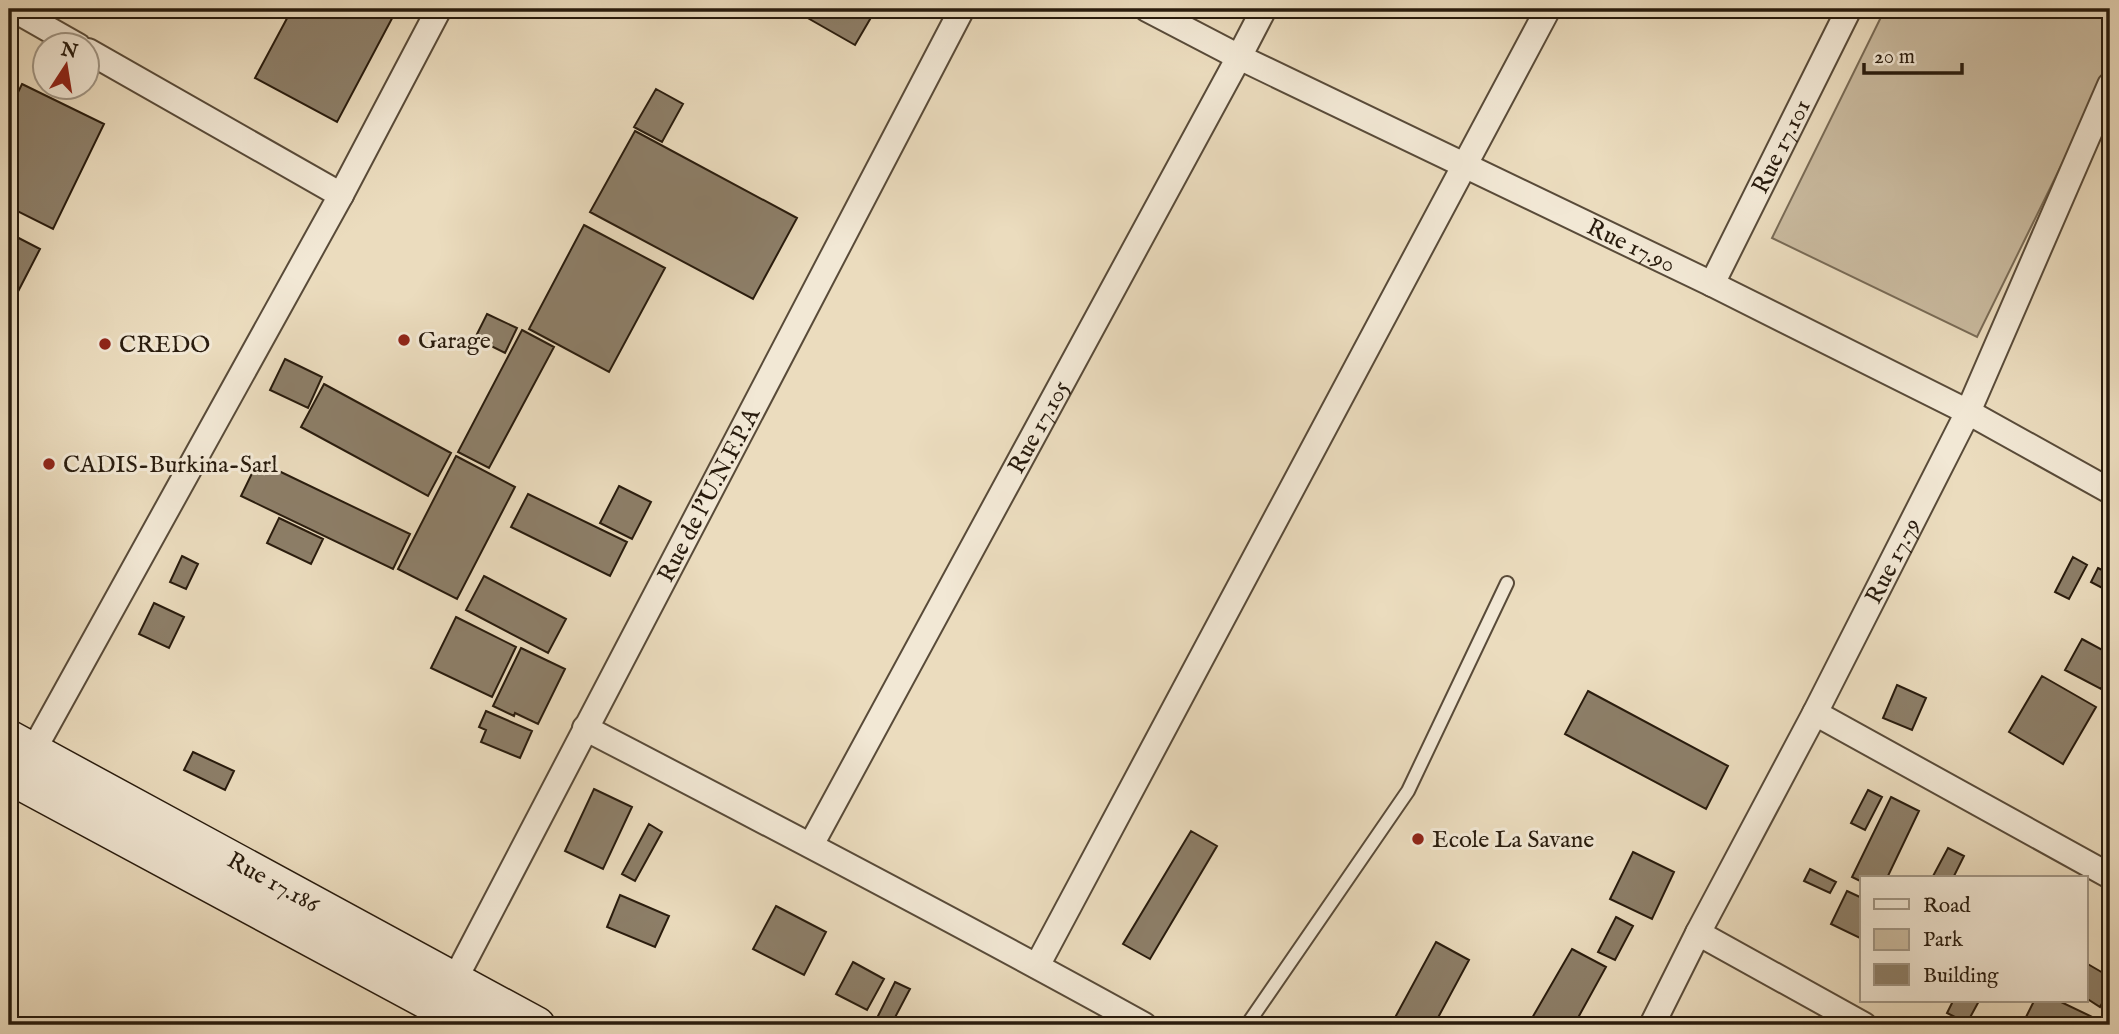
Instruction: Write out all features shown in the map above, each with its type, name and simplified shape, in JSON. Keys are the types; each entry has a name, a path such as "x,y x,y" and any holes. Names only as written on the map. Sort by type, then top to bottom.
{"main road":[{"name":"Rue 17.186","path":"21,745 440,1005 537,1025"},
{"path":"9,776 440,1005 471,1025"}],"street":[{"path":"13,9 53,32"},
{"path":"21,745 341,195 439,9"},
{"name":"Rue de l'U.N.F.P.A","path":"440,1005 962,9"},
{"name":"Rue 17.90","path":"1147,9 1239,57 1712,284 1968,412 2110,491"},
{"name":"Rue 17.105","path":"811,845 1264,9"},
{"path":"1037,966 1548,9"},
{"name":"Rue 17.101","path":"1712,284 1849,9"},
{"path":"102,59 341,195"},
{"name":"Rue 17.79","path":"1652,1025 1968,412 2110,85"},
{"path":"1815,713 2110,876"},
{"path":"585,728 811,845 1144,1025"},
{"path":"1698,933 1864,1025"}],"lane":[{"path":"1247,1025 1408,791 1507,583"}],"green space":[{"path":"1885,9 2110,9 2110,66 1977,337 1772,238"}],"building":[{"path":"292,9 397,9 337,122 255,78"},
{"path":"792,9 876,9 855,45"},
{"path":"22,84 32,89 32,102 59,102 104,124 53,229 9,207 9,111"},
{"path":"656,89 683,104 662,142 634,127"},
{"path":"635,131 797,218 753,299 590,212"},
{"path":"584,225 665,268 609,372 529,329"},
{"path":"9,233 40,249 9,309"},
{"path":"487,314 517,328 505,353 475,338"},
{"path":"522,330 554,347 489,468 458,452"},
{"path":"285,359 322,377 308,408 270,390"},
{"path":"324,384 451,453 428,496 301,427"},
{"path":"456,456 515,487 457,599 398,569"},
{"path":"258,461 410,534 393,569 241,496"},
{"path":"619,486 651,502 632,539 600,523"},
{"path":"528,494 627,542 610,576 511,527"},
{"path":"279,518 323,539 311,564 267,543"},
{"path":"182,556 198,564 186,589 170,582"},
{"path":"2073,557 2087,565 2069,599 2055,592"},
{"path":"2098,568 2110,574 2110,592 2091,582"},
{"path":"484,576 566,619 548,653 466,610"},
{"path":"154,603 184,617 169,648 139,634"},
{"path":"456,617 516,647 492,697 431,668"},
{"path":"2082,639 2110,654 2110,672 2101,689 2065,670"},
{"path":"521,648 565,669 538,724 493,706"},
{"path":"2042,676 2096,707 2063,764 2009,732"},
{"path":"1897,685 1926,698 1912,730 1883,718"},
{"path":"1588,691 1728,766 1706,809 1565,734"},
{"path":"486,711 532,731 520,758 481,742 486,730 479,727"},
{"path":"193,752 234,771 225,790 184,770"},
{"path":"594,789 632,807 603,869 565,851"},
{"path":"1868,790 1882,797 1865,830 1851,823"},
{"path":"1891,797 1919,811 1888,876 1860,876 1860,881 1852,877"},
{"path":"649,824 662,832 635,881 622,874"},
{"path":"1191,831 1217,846 1150,959 1123,944"},
{"path":"1948,848 1964,856 1954,876 1933,876"},
{"path":"1633,852 1674,872 1652,919 1610,899"},
{"path":"1810,869 1836,882 1830,893 1804,881"},
{"path":"1847,891 1860,897 1860,938 1831,924"},
{"path":"620,895 669,916 655,947 607,927"},
{"path":"776,906 826,932 804,975 753,949"},
{"path":"1616,917 1633,926 1615,960 1598,952"},
{"path":"1436,942 1469,960 1434,1025 1391,1025"},
{"path":"1572,949 1606,967 1574,1025 1528,1025"},
{"path":"853,962 884,979 867,1010 836,994"},
{"path":"2088,964 2110,977 2110,989 2100,1007 2088,999"},
{"path":"895,982 910,989 891,1025 877,1018"},
{"path":"1952,1002 1978,1002 1967,1023 1947,1013"},
{"path":"2034,1002 2061,1002 2109,1025 2022,1025"}],"place":[{"name":"Garage","path":"404,340"},
{"name":"CREDO","path":"105,344"},
{"name":"CADIS-Burkina-Sarl","path":"49,464"},
{"name":"Ecole La Savane","path":"1418,839"}]}
